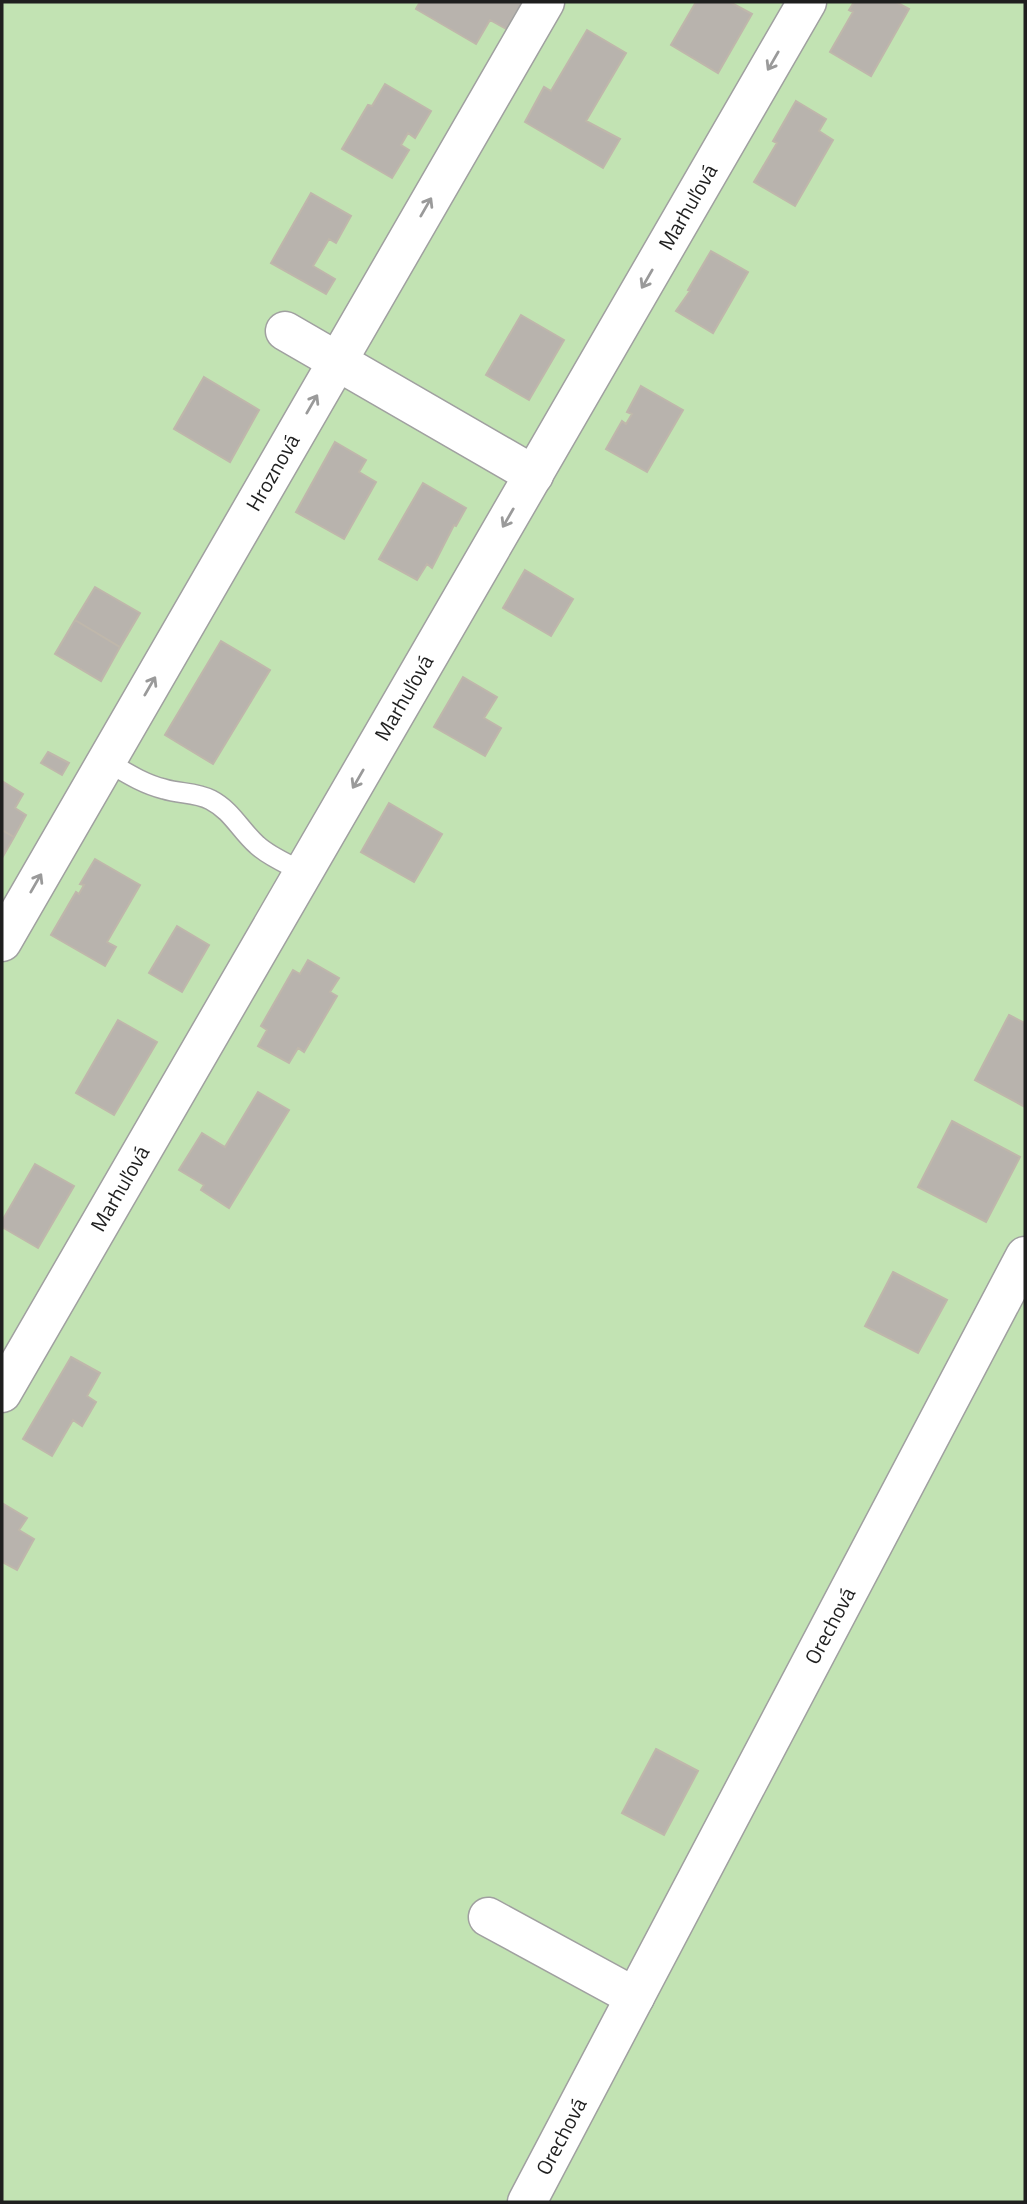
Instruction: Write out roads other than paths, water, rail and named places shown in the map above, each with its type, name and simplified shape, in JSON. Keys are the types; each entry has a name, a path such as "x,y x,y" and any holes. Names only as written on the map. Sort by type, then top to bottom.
{"street":[{"name":"Hroznová","path":"2,942 545,2"},
{"name":"Marhuľová","path":"2,1393 807,2"},
{"path":"285,331 534,475"},
{"name":"Orechová","path":"527,2202 1025,1256"},
{"path":"488,1917 635,1997"}],"lane":[{"path":"106,761 148,784 211,800 234,817 243,832 258,847 303,872"}]}
